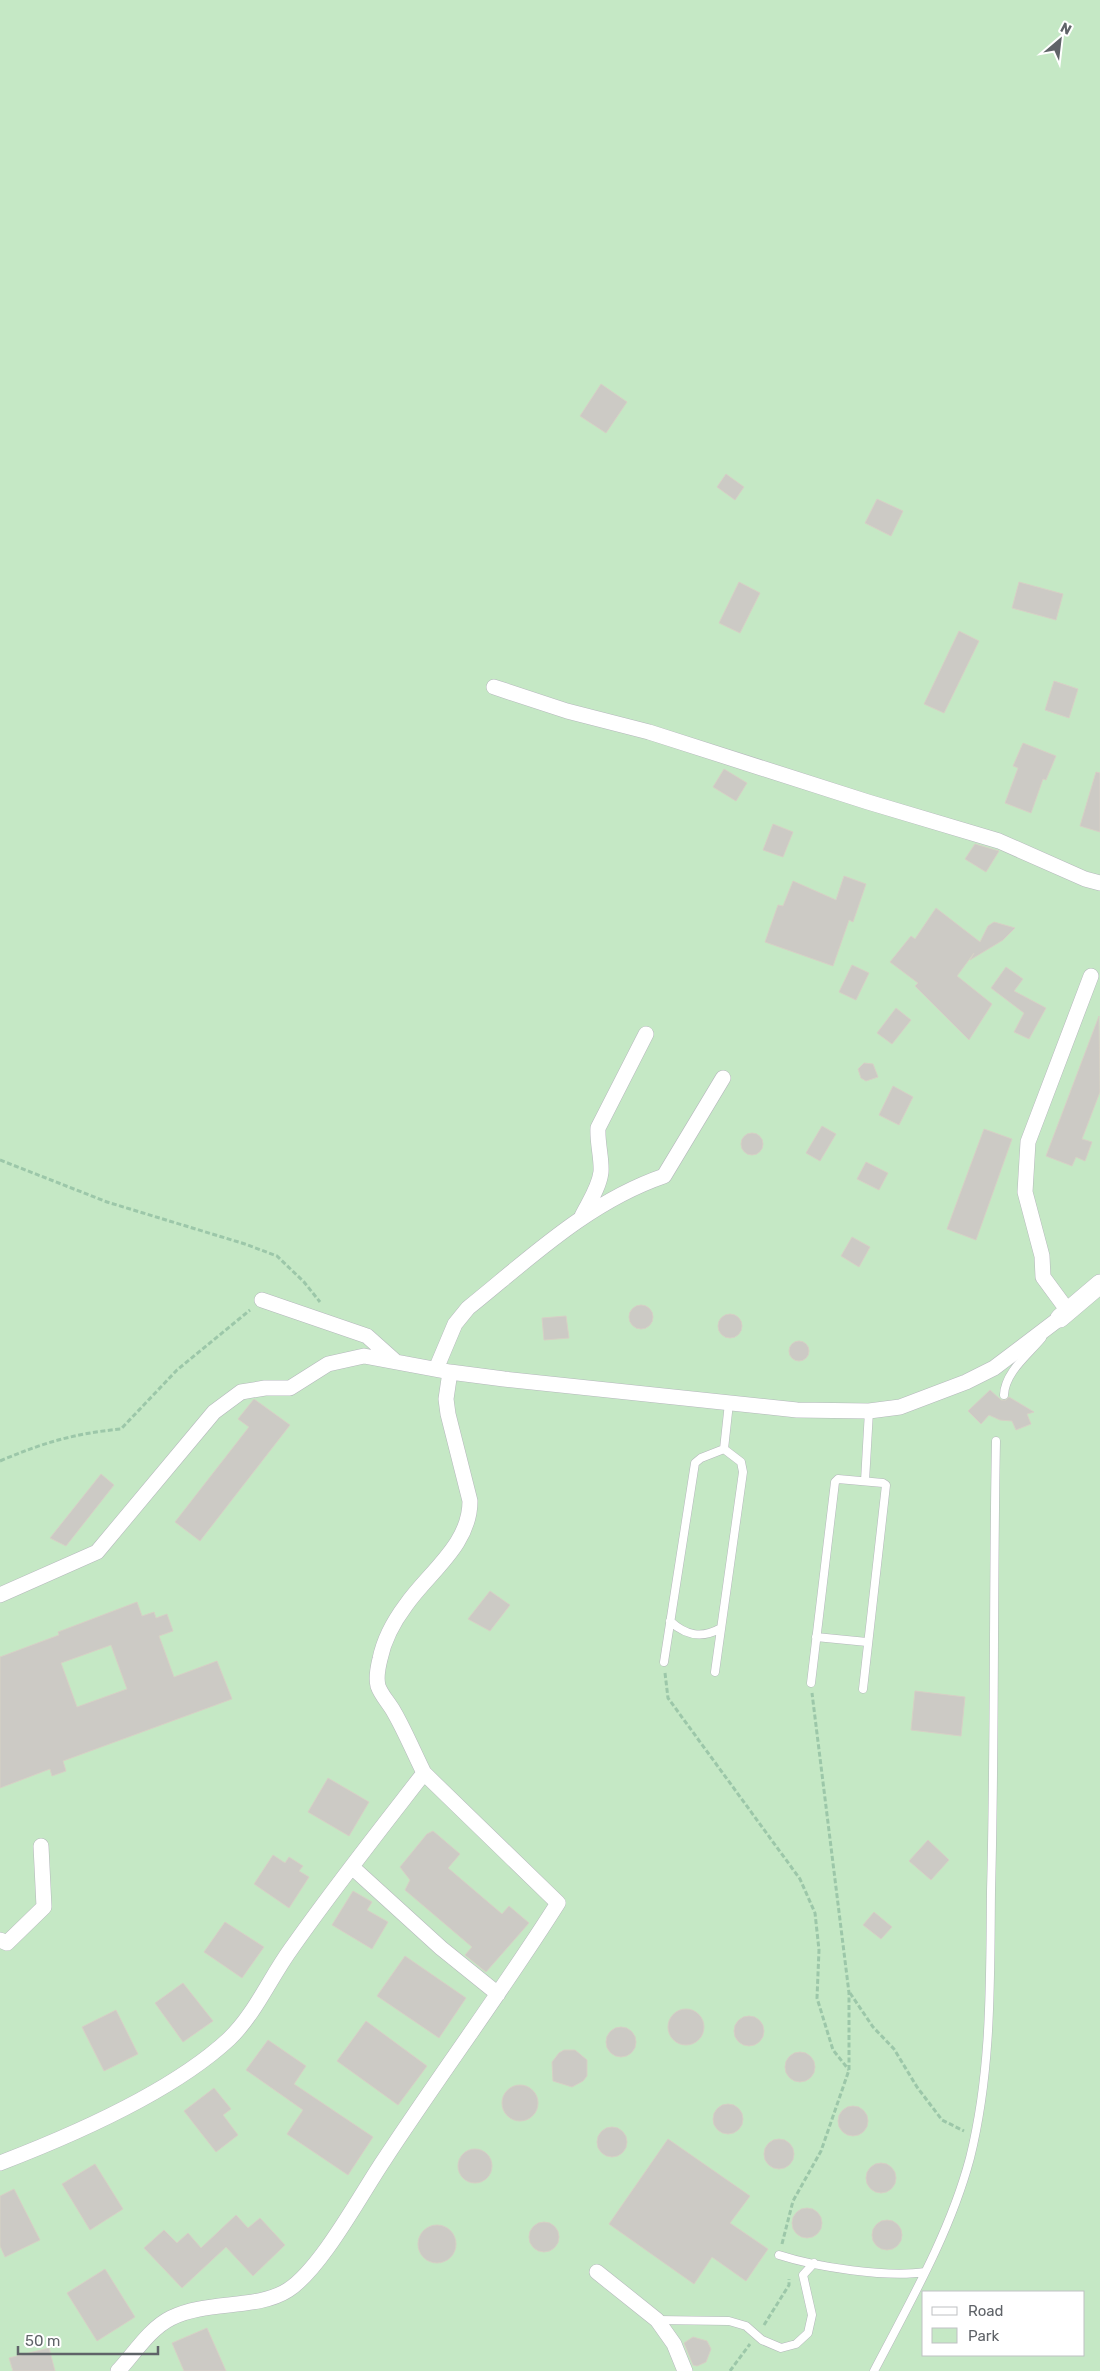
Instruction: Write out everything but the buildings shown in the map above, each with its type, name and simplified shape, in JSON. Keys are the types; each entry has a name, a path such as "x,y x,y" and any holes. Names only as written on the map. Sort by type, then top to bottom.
{"street":[{"path":"494,686 567,711 649,732 868,802 999,841 1085,879 1100,883"},
{"path":"1064,1315 1044,1277 1042,1256 1025,1192 1028,1142 1092,976"},
{"path":"582,1216 599,1183 601,1170 597,1145 598,1128 646,1034"},
{"path":"118,2371 152,2332 169,2319 206,2306 270,2298 288,2290 302,2278 326,2248 384,2159 498,1994 558,1903 424,1774 394,1712 378,1686 378,1671 383,1648 392,1626 406,1604 450,1553 466,1527 470,1513 470,1501 448,1414 443,1371 455,1324 468,1308 582,1216 649,1181 664,1176 723,1078"},
{"path":"0,1594 97,1552 214,1412 241,1392 265,1388 290,1388 328,1364 364,1356 443,1371 819,1411 869,1411 900,1407 966,1382 994,1368 1064,1315 1100,1284"},
{"path":"262,1300 367,1336 397,1362"},
{"path":"0,2163 119,2110 185,2073 207,2058 239,2028 275,1971 424,1774"},
{"path":"0,1940 7,1943 44,1907 41,1846"},
{"path":"352,1867 441,1948 498,1994"},
{"path":"596,2272 657,2320 674,2344 685,2371"}],"lane":[{"path":"1004,1395 1005,1386 1010,1375 1064,1315"},
{"path":"724,1449 729,1402"},
{"path":"865,1481 869,1411"},
{"path":"874,2371 925,2272 956,2201 975,2135 984,2081 988,2038 996,1441"},
{"path":"664,1662 695,1463 701,1458 724,1449"},
{"path":"715,1672 743,1472 741,1462 724,1449"},
{"path":"811,1683 835,1482 838,1479 883,1483 886,1485 863,1689"},
{"path":"670,1621 682,1632 691,1634 710,1634 721,1628"},
{"path":"816,1637 867,1642"},
{"path":"779,2255 881,2273 925,2272"},
{"path":"657,2320 729,2321 746,2326 757,2336 782,2348 796,2344 808,2333 812,2315 804,2275 814,2262"}],"path":[{"path":"0,1160 107,1202 245,1244 277,1256 304,1282 341,1327"},
{"path":"0,1461 32,1447 85,1432 121,1429 177,1370 262,1300"},
{"path":"664,1662 668,1698 800,1879 815,1913 818,1950 817,1998 832,2050 849,2070"},
{"path":"779,2255 793,2201 821,2151 849,2070 849,1993 811,1683"},
{"path":"849,1993 872,2027 894,2049 942,2120 975,2135"},
{"path":"730,2371 757,2336 789,2285 788,2258"}],"green space":[{"path":"0,0 1100,0 1100,2371 0,2371"}]}
